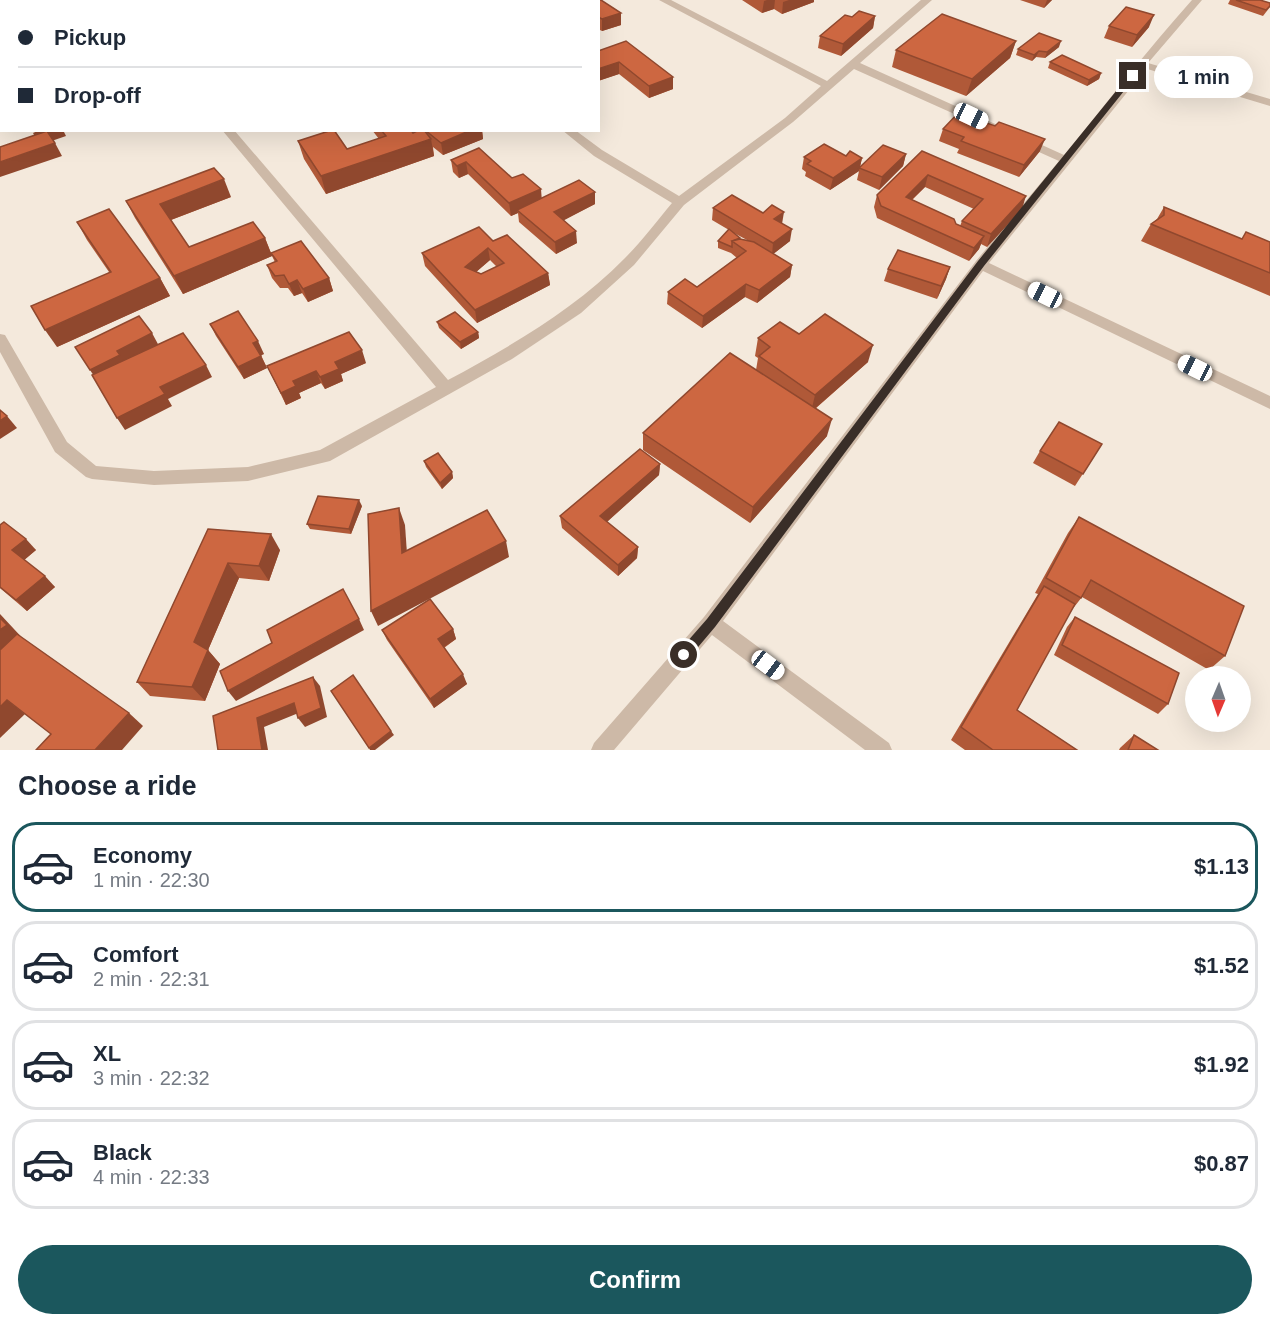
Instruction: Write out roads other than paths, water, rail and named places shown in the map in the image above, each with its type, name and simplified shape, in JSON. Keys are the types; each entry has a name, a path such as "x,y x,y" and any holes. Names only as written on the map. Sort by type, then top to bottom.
{"street":[{"path":"664,0 829,86"},
{"path":"0,339 61,447 92,472 154,478 248,474 324,456 507,355 576,309 629,261 680,202 789,120 927,0"},
{"path":"601,750 711,623 981,264 1125,88 1141,64 1197,0"},
{"path":"853,64 1066,160"},
{"path":"1141,64 1270,103"},
{"path":"229,132 446,388"},
{"path":"570,132 598,153 680,202"},
{"path":"981,264 1270,403"},
{"path":"711,623 882,750"}]}
